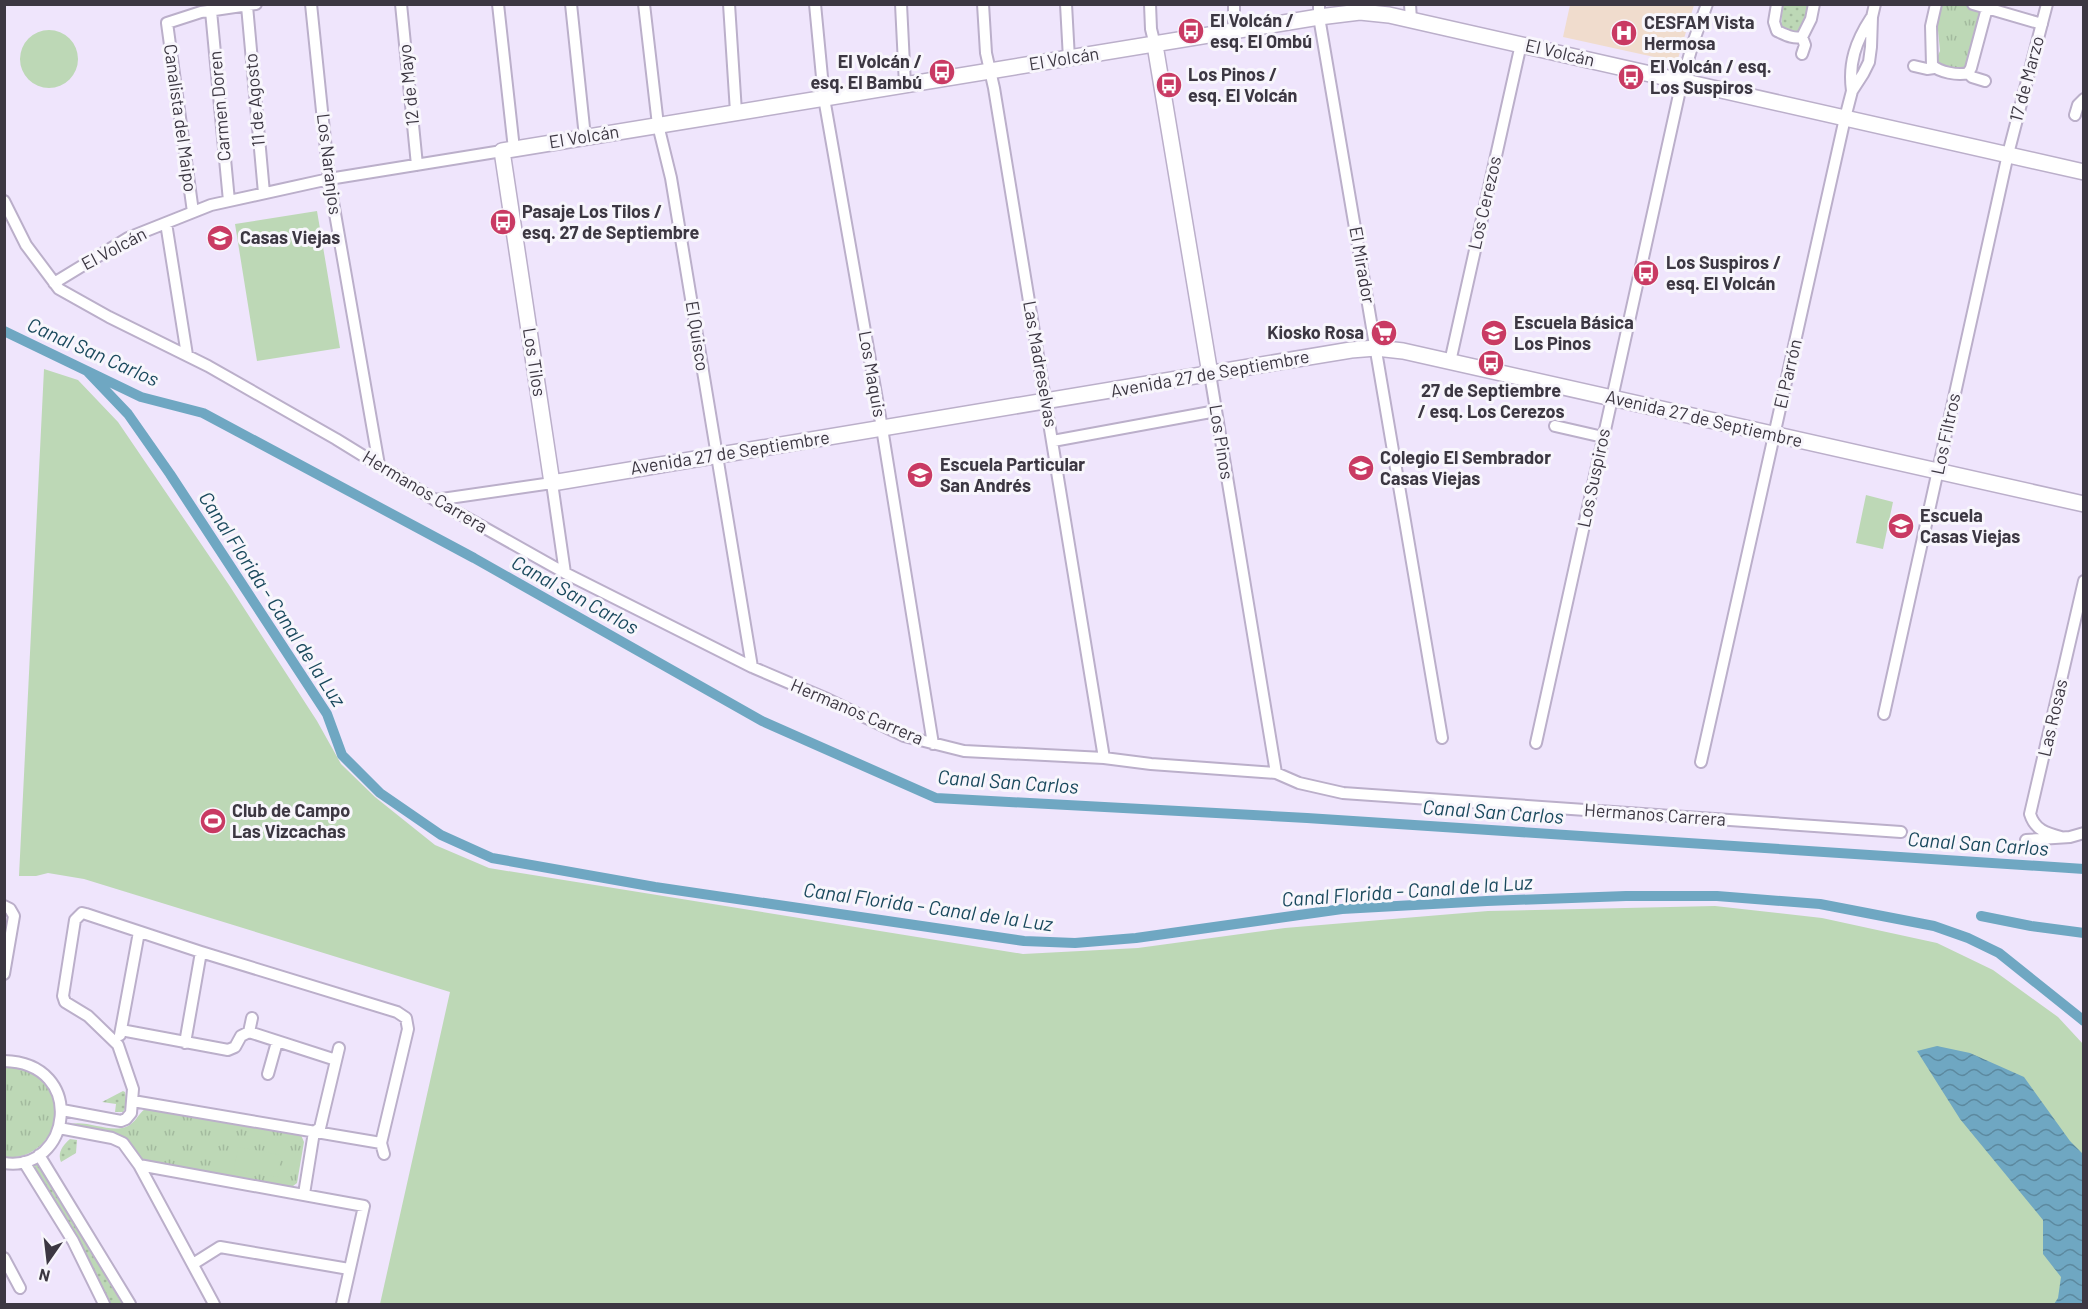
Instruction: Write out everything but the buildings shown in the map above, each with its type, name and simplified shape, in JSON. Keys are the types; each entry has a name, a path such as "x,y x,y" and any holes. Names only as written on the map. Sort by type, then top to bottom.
{"street":[{"name":"Los Naranjos","path":"311,4 329,179 379,465"},
{"name":"12 de Mayo","path":"401,4 417,165"},
{"name":"Los Tilos","path":"498,4 508,150 565,573"},
{"path":"571,4 585,137"},
{"name":"El Quisco","path":"644,4 658,125 671,178 752,667"},
{"path":"729,4 736,112"},
{"name":"Los Maquis","path":"815,4 824,98 882,428 933,744"},
{"path":"901,4 904,85"},
{"name":"Las Madreselvas","path":"983,4 986,53 1053,441 1104,758"},
{"path":"1066,4 1069,59"},
{"name":"Los Pinos","path":"1150,4 1151,29 1275,773"},
{"path":"1234,4 1234,31"},
{"name":"Los Suspiros","path":"1536,743 1682,81 1707,4"},
{"path":"1777,4 1774,22 1778,31 1789,37 1802,37"},
{"path":"1802,54 1805,45 1802,37 1811,20 1814,4"},
{"name":"El Parrón","path":"1852,91 1869,62 1875,4"},
{"path":"1934,68 1931,62 1931,26 1936,4"},
{"path":"1973,4 2042,24"},
{"name":"17 de Marzo","path":"2008,154 2047,4"},
{"path":"204,9 251,5"},
{"name":"11 de Agosto","path":"251,5 264,193"},
{"path":"1914,66 1961,75 1968,73 1987,8"},
{"name":"Canalista del Maipo","path":"193,212 167,23 204,9"},
{"name":"Carmen Doren","path":"204,9 229,201"},
{"name":"El Volcán","path":"54,283 128,238 211,205 329,179 1155,45 1234,31 1319,11 1411,12 1521,44 2084,172"},
{"name":"El Mirador","path":"1319,11 1442,738"},
{"name":"El Parrón","path":"1701,762 1852,91 1854,50 1872,17"},
{"name":"Los Cerezos","path":"1450,362 1521,44"},
{"path":"1968,73 1972,77 1985,81"},
{"path":"2075,115 2084,95"},
{"name":"Los Filtros","path":"1884,714 2008,154"},
{"name":"Hermanos Carrera","path":"4,201 26,245 59,289 261,396 435,500 565,573 752,667 827,699 904,736 964,751 1104,758 1151,764 1275,773 1311,786 1352,794 1901,832"},
{"path":"166,223 187,355"},
{"name":"Avenida 27 de Septiembre","path":"435,500 552,483 1352,350 1376,348 1403,351 2084,504"},
{"path":"1053,441 1216,411"},
{"path":"1555,426 1603,437"},
{"name":"Las Rosas","path":"2061,837 2038,829 2030,814 2084,581"},
{"path":"2026,840 2084,833"},
{"path":"4,906 10,909 14,916 4,974"},
{"path":"62,1110 121,1121 131,1113 133,1101 133,1089 118,1045 99,1026 64,999 63,986 75,920 82,914 397,1012 406,1018 408,1029 383,1149 314,1132 133,1101"},
{"path":"118,1045 139,932"},
{"path":"185,1043 201,952"},
{"path":"249,1032 252,1018"},
{"path":"121,1030 228,1050 235,1047 241,1036 249,1032 277,1042 337,1054 320,1128 314,1132 304,1194"},
{"path":"268,1074 277,1042"},
{"path":"4,1061 20,1062 37,1068 51,1080 59,1096 62,1110 59,1128 50,1144 39,1155 24,1162 4,1163"},
{"path":"59,1128 123,1143 139,1165 214,1305"},
{"path":"39,1155 130,1305"},
{"path":"24,1162 73,1241 104,1305"},
{"path":"139,1165 364,1206 342,1305"},
{"path":"193,1264 220,1247 349,1269"},
{"path":"4,1258 20,1288"}],"shaded area":[{"name":"CESFAM Vista Hermosa","path":"1570,4 1694,5 1677,62 1563,37"}],"green space":[{"path":"1783,5 1809,5 1801,30 1796,34 1781,26"},
{"path":"1940,5 1965,5 1982,9 1966,72 1934,64 1940,51 1937,20"},
{"path":"43,30 55,30 70,38 78,53 78,65 70,80 55,88 43,88 28,80 20,65 20,53 28,38"},
{"path":"317,211 340,348 257,361 235,224"},
{"name":"Club de Campo Las Vizcachas","path":"44,369 78,380 118,422 229,585 317,721 341,764 375,797 435,845 489,868 1023,954 1138,948 1285,928 1488,911 1715,906 1822,918 1937,943 1993,970 2058,1017 2083,1044 2083,1304 380,1304 450,992 84,879 48,873 19,876"},
{"path":"1866,495 1893,502 1883,549 1856,543"},
{"path":"5,1066 32,1072 45,1082 53,1096 56,1110 47,1138 36,1149 22,1156 5,1157"},
{"path":"123,1091 127,1105 123,1112 115,1112 116,1104 102,1102"},
{"path":"145,1109 301,1135 304,1142 297,1183 289,1189 140,1162 128,1144 70,1124 121,1128 131,1124"},
{"path":"70,1139 77,1140 76,1153 61,1162 61,1149"},
{"path":"238,1147 281,1155 278,1177 234,1170"},
{"path":"35,1162 41,1165 122,1304 110,1304 74,1233 32,1166"}],"water":[{"path":"1937,1046 1970,1053 2024,1077 2070,1141 2083,1154 2083,1304 2054,1304 2058,1298 2061,1277 2043,1254 2043,1220 1960,1119 1917,1051"}],"waterway":[{"name":"Canal San Carlos","path":"4,331 141,397 203,413 474,558 762,721 936,798 1307,818 2084,869"},
{"name":"Canal Florida - Canal de la Luz","path":"87,371 128,414 170,474 327,714 342,755 380,793 441,835 492,858 655,887 1024,941 1075,943 1136,938 1342,909 1487,901 1626,896 1717,896 1820,904 1934,926 1968,938 1999,953 2084,1021"},
{"path":"1981,916 2084,933"}],"place":[{"name":"El Volcán / esq. El Ombú","path":"1191,31"},
{"name":"CESFAM Vista Hermosa","path":"1624,33"},
{"name":"El Volcán / esq. El Bambú","path":"942,72"},
{"name":"El Volcán / esq. Los Suspiros","path":"1631,77"},
{"name":"Los Pinos / esq. El Volcán","path":"1169,85"},
{"name":"Pasaje Los Tilos / esq. 27 de Septiembre","path":"503,222"},
{"name":"Casas Viejas","path":"220,238"},
{"name":"Los Suspiros / esq. El Volcán","path":"1646,273"},
{"name":"Kiosko Rosa","path":"1384,333"},
{"name":"Escuela Básica Los Pinos","path":"1494,333"},
{"name":"27 de Septiembre / esq. Los Cerezos","path":"1491,363"},
{"name":"Colegio El Sembrador Casas Viejas","path":"1361,468"},
{"name":"Escuela Particular San Andrés","path":"920,475"},
{"name":"Escuela Casas Viejas","path":"1901,526"},
{"name":"Club de Campo Las Vizcachas","path":"213,821"}]}
